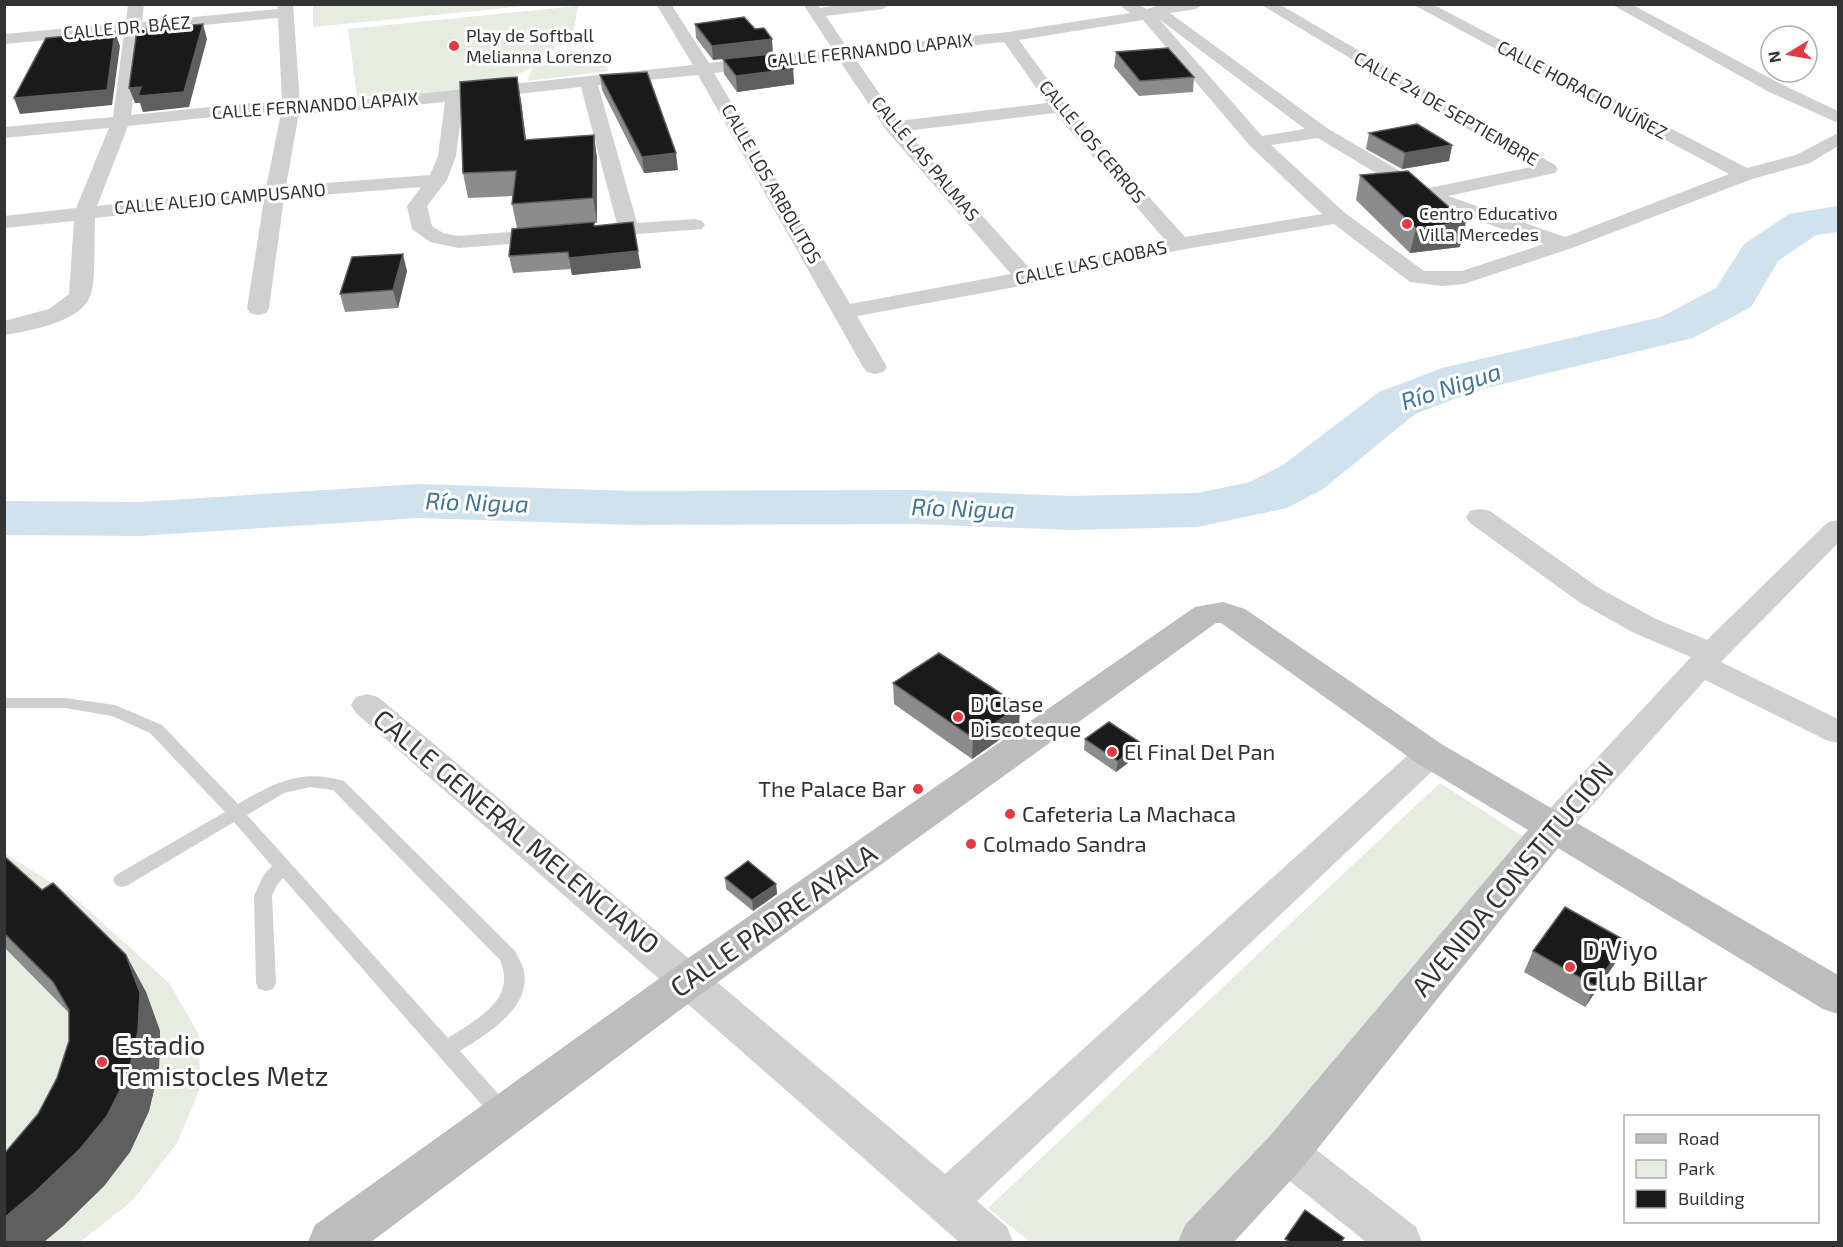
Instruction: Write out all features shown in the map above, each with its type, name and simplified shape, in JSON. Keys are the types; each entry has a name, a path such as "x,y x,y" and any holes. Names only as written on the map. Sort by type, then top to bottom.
{"main road":[{"name":"CALLE PADRE AYALA","path":"332,1242 689,980 1208,614 1223,612 1233,616 1430,754"},
{"path":"1430,754 1839,996"},
{"name":"AVENIDA CONSTITUCIÓN","path":"1202,1242 1286,1152 1552,828"}],"street":[{"path":"4,328 56,314 74,304 80,295 85,212 121,121 136,4"},
{"name":"CALLE LOS ARBOLITOS","path":"663,4 703,68 875,367"},
{"path":"813,9 883,4"},
{"path":"1125,4 1151,10 1321,132 1426,195 1565,244"},
{"name":"CALLE FERNANDO LAPAIX","path":"4,133 250,108 334,108 1008,37 1151,10 1196,4"},
{"name":"CALLE 24 DE SEPTIEMBRE","path":"1267,4 1548,169 1426,195"},
{"name":"CALLE HORACIO NÚÑEZ","path":"1419,4 1745,175"},
{"path":"1618,4 1839,118"},
{"path":"258,308 275,193 291,107 285,9"},
{"name":"CALLE DR. BÁEZ","path":"4,39 285,9"},
{"name":"CALLE LAS PALMAS","path":"813,9 893,127 1026,278"},
{"path":"1151,10 1257,142 1338,217 1418,277 1442,279 1464,277 1565,244 1745,175 1803,159 1839,139"},
{"name":"CALLE LOS CERROS","path":"1008,37 1059,106 1180,244"},
{"path":"588,80 628,228"},
{"path":"455,96 447,156 437,180 417,206 422,229 436,238 458,242 628,228 695,225"},
{"path":"893,127 1059,106"},
{"path":"1257,142 1321,132"},
{"name":"CALLE ALEJO CAMPUSANO","path":"4,222 275,193 437,180"},
{"name":"CALLE LAS CAOBAS","path":"845,312 1026,278 1180,244 1338,217"},
{"path":"1480,518 1589,595 1839,732"},
{"name":"AVENIDA CONSTITUCIÓN","path":"1552,828 1706,659 1839,528"},
{"name":"CALLE GENERAL MELENCIANO","path":"367,705 991,1242"},
{"path":"944,1203 1430,754"},
{"path":"1286,1152 1400,1242"}],"lane":[{"path":"4,703 65,703 115,711 156,729 236,813 504,1116"},
{"path":"122,879 279,788 310,781 338,785 508,956 515,966 516,980 513,993 505,1006 493,1018 445,1050"},
{"path":"266,983 264,896 269,881 283,866"}],"green space":[{"path":"313,4 534,4 534,5 313,27"},
{"name":"Play de Softball Melianna Lorenzo","path":"578,6 574,29 536,66 603,59 609,71 527,81 533,67 492,87 427,95 357,96 348,29"},
{"path":"1440,783 1530,841 1182,1242 1030,1242 988,1208"},
{"name":"Estadio Temistocles Metz","path":"4,853 74,897 170,984 199,1035 200,1088 177,1143 133,1200 80,1242 5,1242"}],"building":[{"path":"744,17 755,29 764,28 772,39 712,46 695,24"},
{"path":"203,24 184,92 138,96 141,87 129,88 137,30"},
{"path":"115,32 107,90 14,98 46,38"},
{"path":"1168,48 1194,77 1140,81 1116,52"},
{"path":"782,53 793,69 736,76 723,59"},
{"path":"647,72 676,153 642,157 600,75"},
{"path":"517,77 525,140 594,135 593,198 512,204 516,171 463,173 460,82"},
{"path":"1417,124 1452,145 1405,153 1369,133"},
{"path":"1408,171 1466,222 1416,228 1360,175"},
{"path":"594,222 594,226 633,222 638,251 569,258 568,252 509,256 512,229"},
{"path":"403,254 393,290 340,294 352,257"},
{"path":"939,653 1020,706 973,738 893,683"},
{"path":"1109,722 1141,743 1118,761 1085,739"},
{"path":"4,856 42,890 53,883 126,955 140,993 138,1032 128,1074 107,1116 80,1149 4,1218 4,1154 38,1114 57,1078 69,1041 69,1010 53,982 4,933"},
{"path":"748,861 776,884 752,900 725,878"},
{"path":"1565,907 1626,941 1595,986 1533,951"},
{"path":"1305,1210 1344,1238 1341,1242 1290,1242 1285,1239"}],"waterway":[{"name":"Río Nigua","path":"4,518 139,519 419,501 634,508 916,507 1071,513 1197,510 1267,496 1303,477 1397,403 1460,379 1676,328 1734,297 1760,253 1804,223 1838,219"}],"place":[{"name":"Play de Softball Melianna Lorenzo","path":"454,46"},
{"name":"Centro Educativo Villa Mercedes","path":"1407,224"},
{"name":"D'Clase Discoteque","path":"958,717"},
{"name":"El Final Del Pan","path":"1112,752"},
{"name":"The Palace Bar","path":"918,789"},
{"name":"Cafeteria La Machaca","path":"1010,814"},
{"name":"Colmado Sandra","path":"971,844"},
{"name":"D'Viyo Club Billar","path":"1570,967"},
{"name":"Estadio Temistocles Metz","path":"102,1062"}]}
